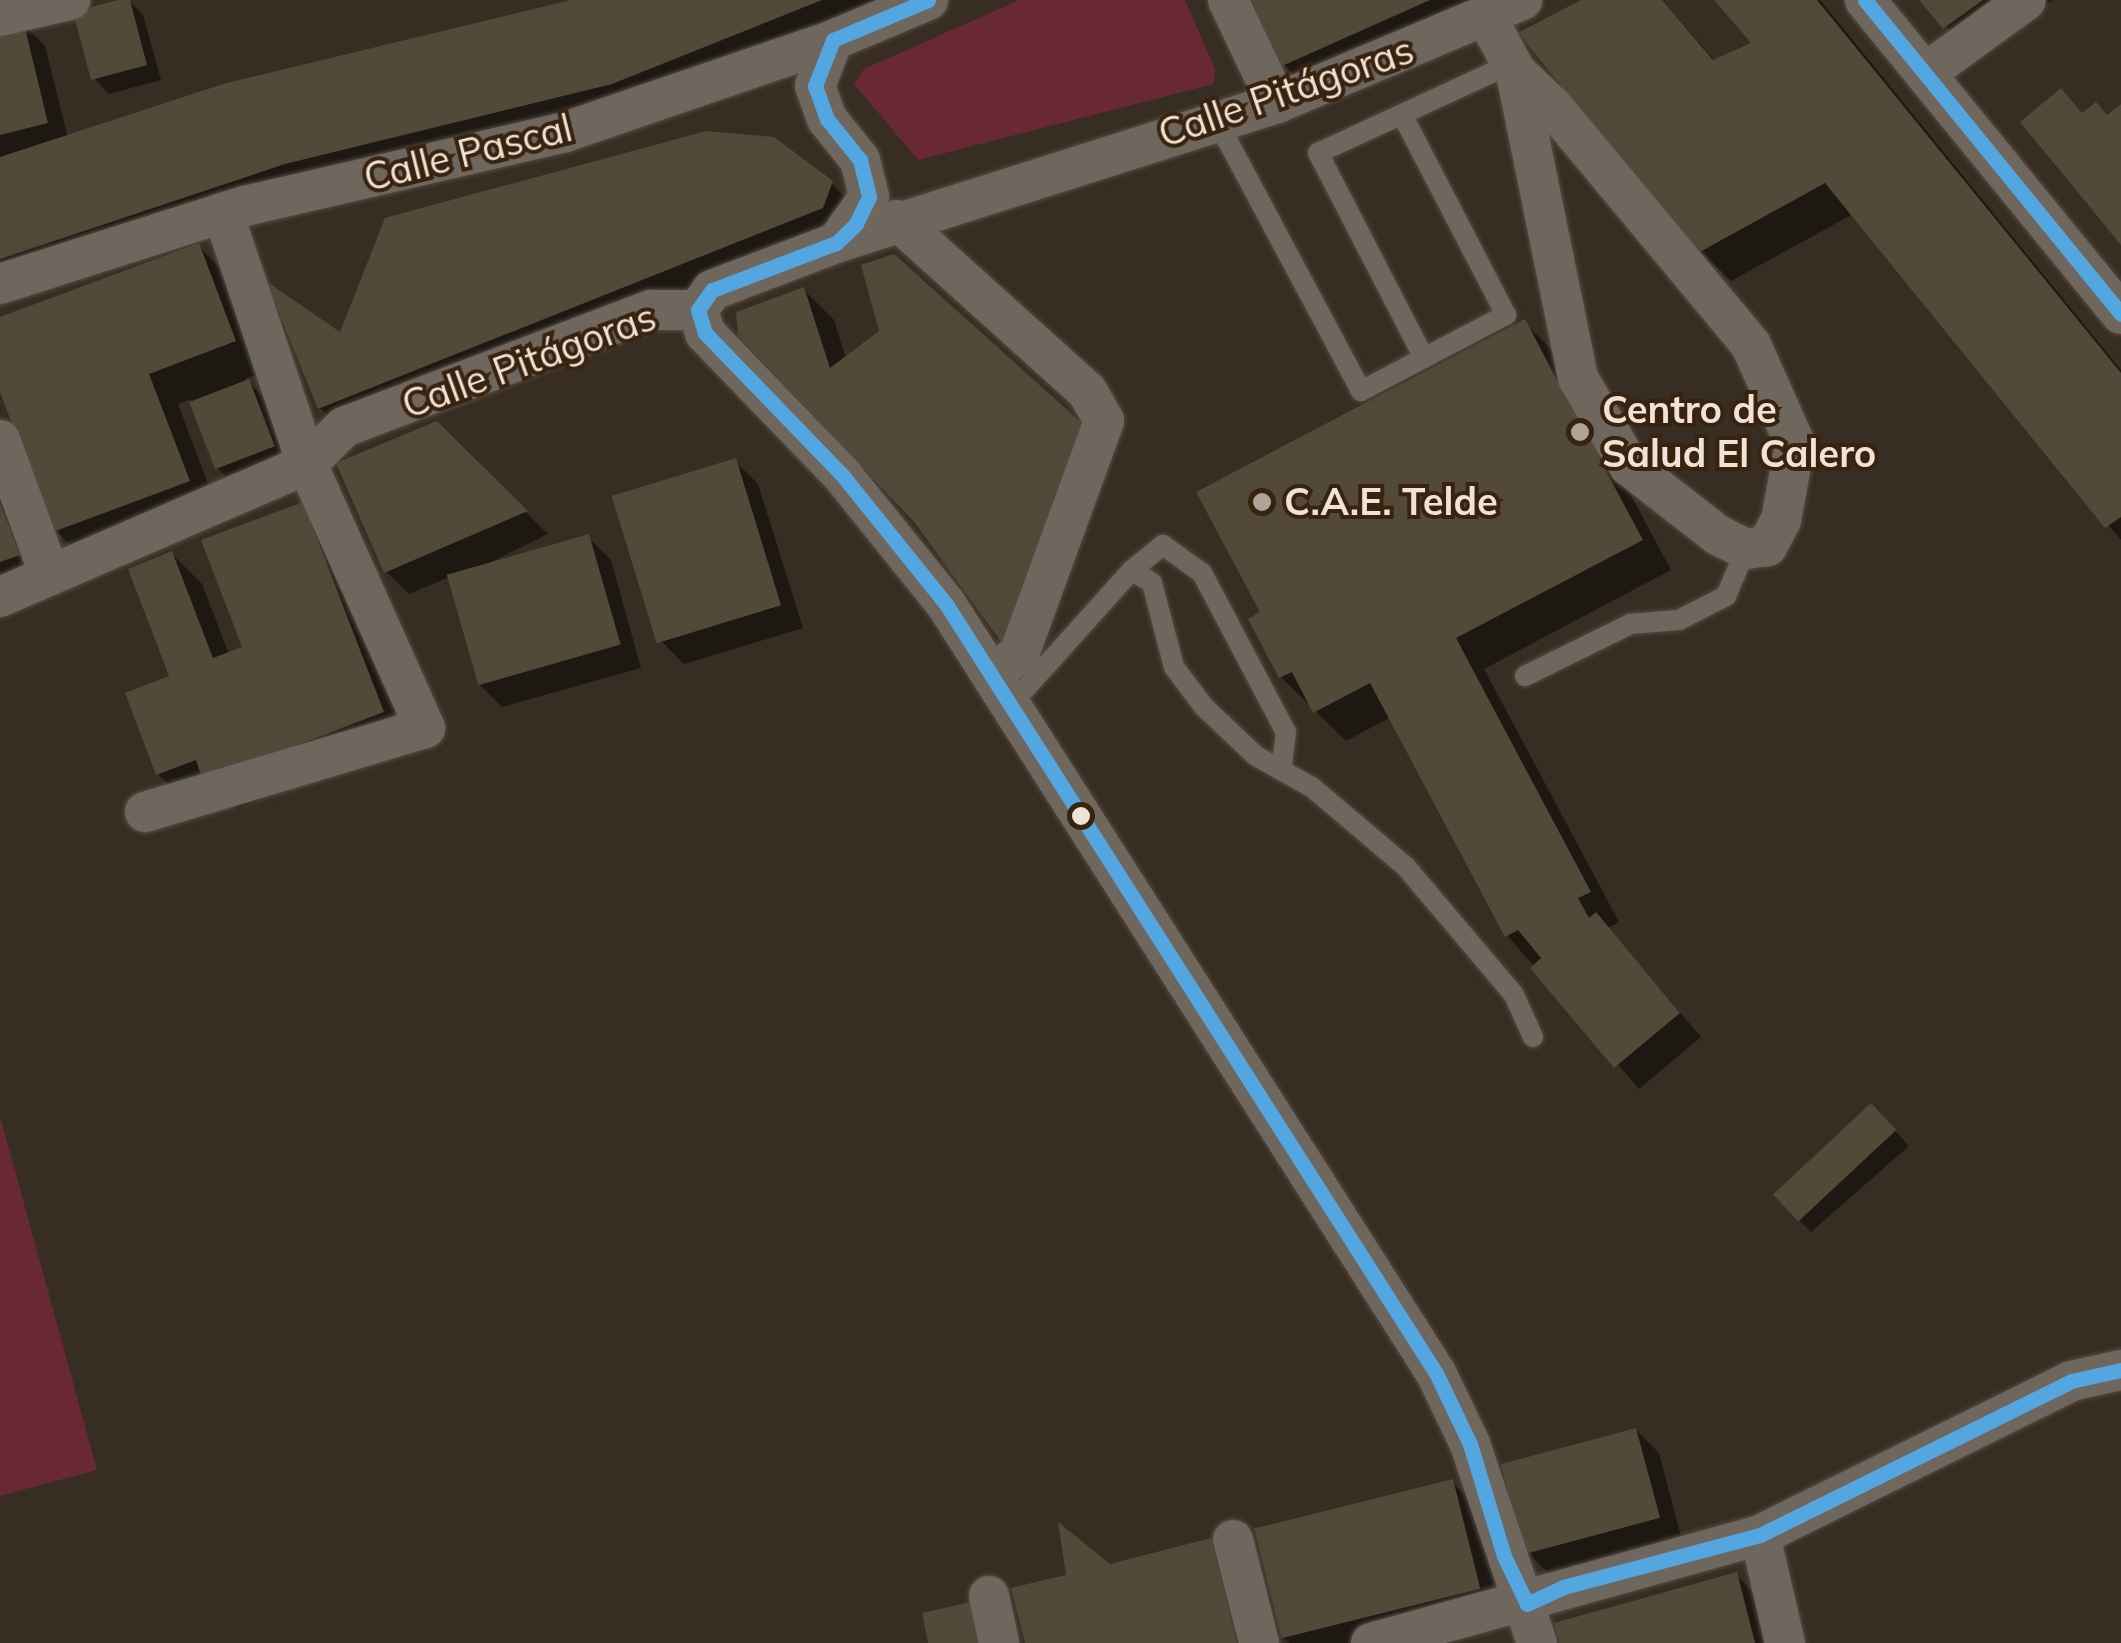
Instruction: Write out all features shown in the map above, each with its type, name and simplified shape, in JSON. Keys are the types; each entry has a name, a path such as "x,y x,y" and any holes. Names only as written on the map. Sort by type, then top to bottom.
{"street":[{"path":"0,16 70,0"},
{"name":"Calle Pascal","path":"0,284 222,213 565,132 833,40 928,0"},
{"path":"1228,0 1277,102"},
{"name":"Calle Pitágoras","path":"0,596 308,464 344,428 651,310 698,310 712,290 897,220 1277,102 1522,0"},
{"path":"1866,0 2121,314"},
{"path":"1926,72 2026,0"},
{"path":"1486,18 1513,68 1578,378 1629,466 1746,549 1767,546 1782,520 1794,444 1751,345 1552,106 1513,68"},
{"path":"833,40 816,86 827,119 860,160 897,190 943,204"},
{"path":"836,242 856,224 869,198 860,160"},
{"path":"145,812 425,728 308,464 222,213"},
{"path":"897,220 1087,391 1104,421 1020,652 999,687"},
{"path":"698,310 705,333 843,476 912,561 999,687 1436,1372 1470,1444 1504,1556 1527,1604 1537,1643"},
{"path":"0,440 49,574"},
{"path":"1371,1643 1527,1604 1563,1587 1760,1535 2071,1380 2121,1370"},
{"path":"1760,1535 1786,1643"},
{"path":"1234,1540 1259,1643"},
{"path":"988,1596 999,1643"}],"lane":[{"path":"1424,358 1318,153 1513,68"},
{"path":"1217,121 1360,391 1506,315 1404,118"},
{"path":"999,687 1026,688 1132,570 1163,545 1202,573 1286,732 1281,770"},
{"path":"1525,676 1630,624 1680,620 1726,596 1746,549"},
{"path":"1132,570 1152,583 1174,667 1204,707 1256,756 1313,788 1406,867 1514,995 1532,1037"}],"shaded area":[{"path":"1019,0 1185,0 1215,69 1214,84 918,160 854,84 864,69"},
{"path":"0,1116 97,1470 0,1496"}],"building":[{"path":"130,0 147,65 91,80 73,12"},
{"path":"571,0 822,0 612,84 285,164 0,259 0,157 223,84"},
{"path":"1251,0 1430,0 1282,66"},
{"path":"1581,0 1662,0 1713,60 1751,43 1714,0 1817,0 2121,373 2121,517 2105,528 1825,183 1698,253 1518,33"},
{"path":"1919,0 1983,0 1943,29"},
{"path":"23,20 48,123 0,135 0,25"},
{"path":"2061,88 2082,113 2096,102 2107,115 2121,104 2121,245 2020,122"},
{"path":"706,131 774,137 833,181 823,208 318,409 266,281 340,332 385,218"},
{"path":"199,243 236,341 149,374 190,481 53,532 0,392 0,317"},
{"path":"894,254 1084,425 1004,646 915,523 738,336 736,312 804,287 830,368 879,331 861,265"},
{"path":"1525,319 1568,401 1612,452 1599,458 1643,540 1456,638 1591,892 1578,898 1589,918 1596,912 1680,1013 1614,1068 1530,968 1541,958 1518,930 1505,937 1370,683 1313,713 1292,672 1279,678 1248,619 1260,612 1196,492"},
{"path":"249,379 275,446 215,469 189,402"},
{"path":"437,421 528,511 384,573 336,463"},
{"path":"736,458 781,605 657,643 612,496"},
{"path":"303,502 384,712 203,781 196,760 156,775 125,693 169,676 128,569 172,551 213,658 242,647 201,540"},
{"path":"0,503 20,555 0,562"},
{"path":"589,534 621,645 478,685 447,575"},
{"path":"1871,1103 1896,1130 1798,1221 1773,1194"},
{"path":"1636,1428 1660,1518 1525,1554 1501,1464"},
{"path":"1453,1479 1480,1589 1281,1638 1254,1529"},
{"path":"1058,1522 1110,1564 1211,1538 1237,1643 1025,1643 1011,1588 1066,1575"},
{"path":"1737,1572 1755,1643 1559,1643 1554,1623"},
{"path":"971,1602 980,1643 928,1643 922,1613"}],"transit line":[{"path":"928,0 833,40 815,86 827,119 860,160 869,197 856,224 836,243 712,290 698,310 705,333 843,476 946,604 1436,1373 1470,1444 1504,1556 1527,1604 1563,1587 1760,1535 2071,1381 2121,1370"},
{"path":"1865,0 2121,314"}],"place":[{"name":"Centro de Salud El Calero","path":"1580,432"},
{"name":"C.A.E. Telde","path":"1262,502"}]}
